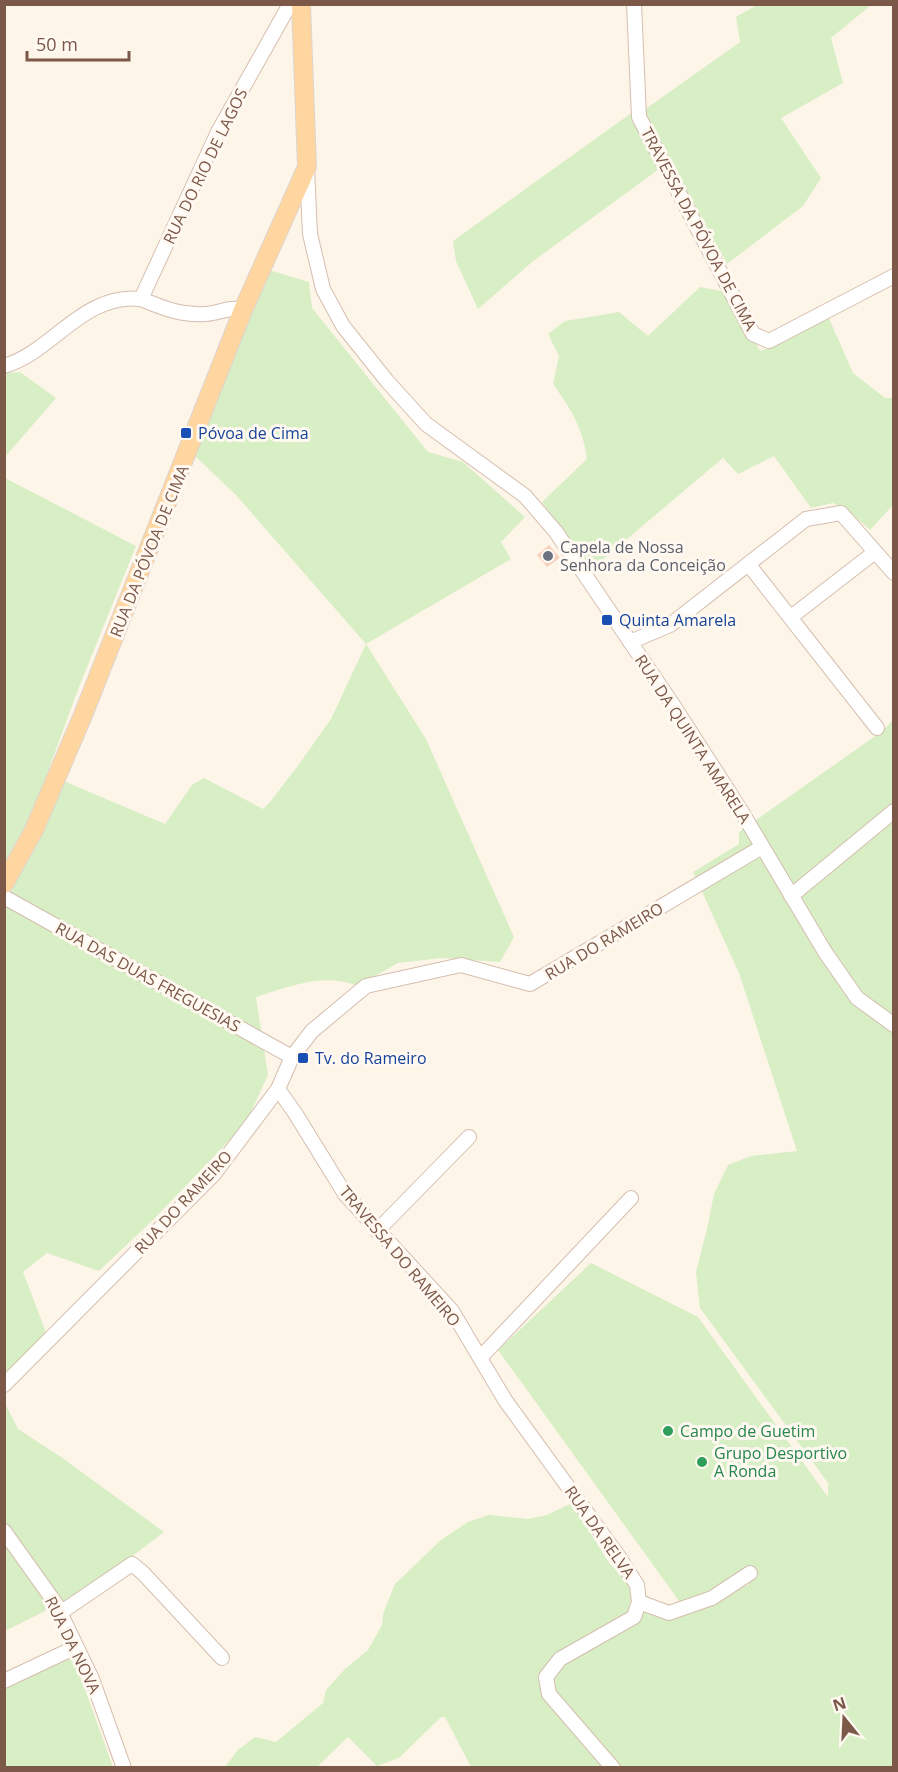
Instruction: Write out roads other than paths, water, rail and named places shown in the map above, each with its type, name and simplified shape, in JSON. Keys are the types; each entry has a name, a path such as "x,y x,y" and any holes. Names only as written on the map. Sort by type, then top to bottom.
{"main road":[{"name":"RUA DA PÓVOA DE CIMA","path":"4,884 34,830 83,715 243,310 307,167 301,4"}],"street":[{"name":"RUA DO RIO DE LAGOS","path":"141,299 218,132 290,4"},
{"name":"TRAVESSA DA PÓVOA DE CIMA","path":"634,4 639,117 753,334 769,341 894,276"},
{"name":"RUA DA QUINTA AMARELA","path":"307,167 310,234 323,289 343,326 387,381 426,424 525,496 556,532 740,809 825,952 857,998 894,1025"},
{"path":"4,366 18,362 103,303 133,298 174,312 206,314 234,308 243,310"},
{"path":"630,642 670,625 806,519 841,513 894,573"},
{"path":"791,617 875,552"},
{"path":"749,564 877,728"},
{"path":"791,896 894,811"},
{"name":"RUA DO RAMEIRO","path":"4,1384 214,1174 278,1089 292,1058 312,1032 366,986 461,965 530,984 762,847"},
{"name":"RUA DAS DUAS FREGUESIAS","path":"4,897 292,1058"},
{"name":"TRAVESSA DO RAMEIRO","path":"278,1089 345,1194 452,1311 480,1358"},
{"path":"377,1231 469,1137"},
{"path":"480,1358 631,1198"},
{"name":"RUA DA RELVA","path":"480,1358 504,1400 620,1557 637,1585 639,1602"},
{"name":"RUA DA NOVA","path":"4,1532 60,1613 92,1679 124,1767"},
{"path":"60,1613 132,1564 143,1572 222,1658"},
{"path":"613,1767 549,1694 546,1677 560,1659 634,1617 639,1602 669,1613 712,1598 750,1573"},
{"path":"4,1681 76,1647"}],"place":[{"name":"Póvoa de Cima","path":"186,433"},
{"name":"Capela de Nossa Senhora da Conceição","path":"548,556"},
{"name":"Quinta Amarela","path":"607,620"},
{"name":"Tv. do Rameiro","path":"303,1058"},
{"name":"Campo de Guetim","path":"668,1431"},
{"name":"Grupo Desportivo A Ronda","path":"702,1462"}]}
